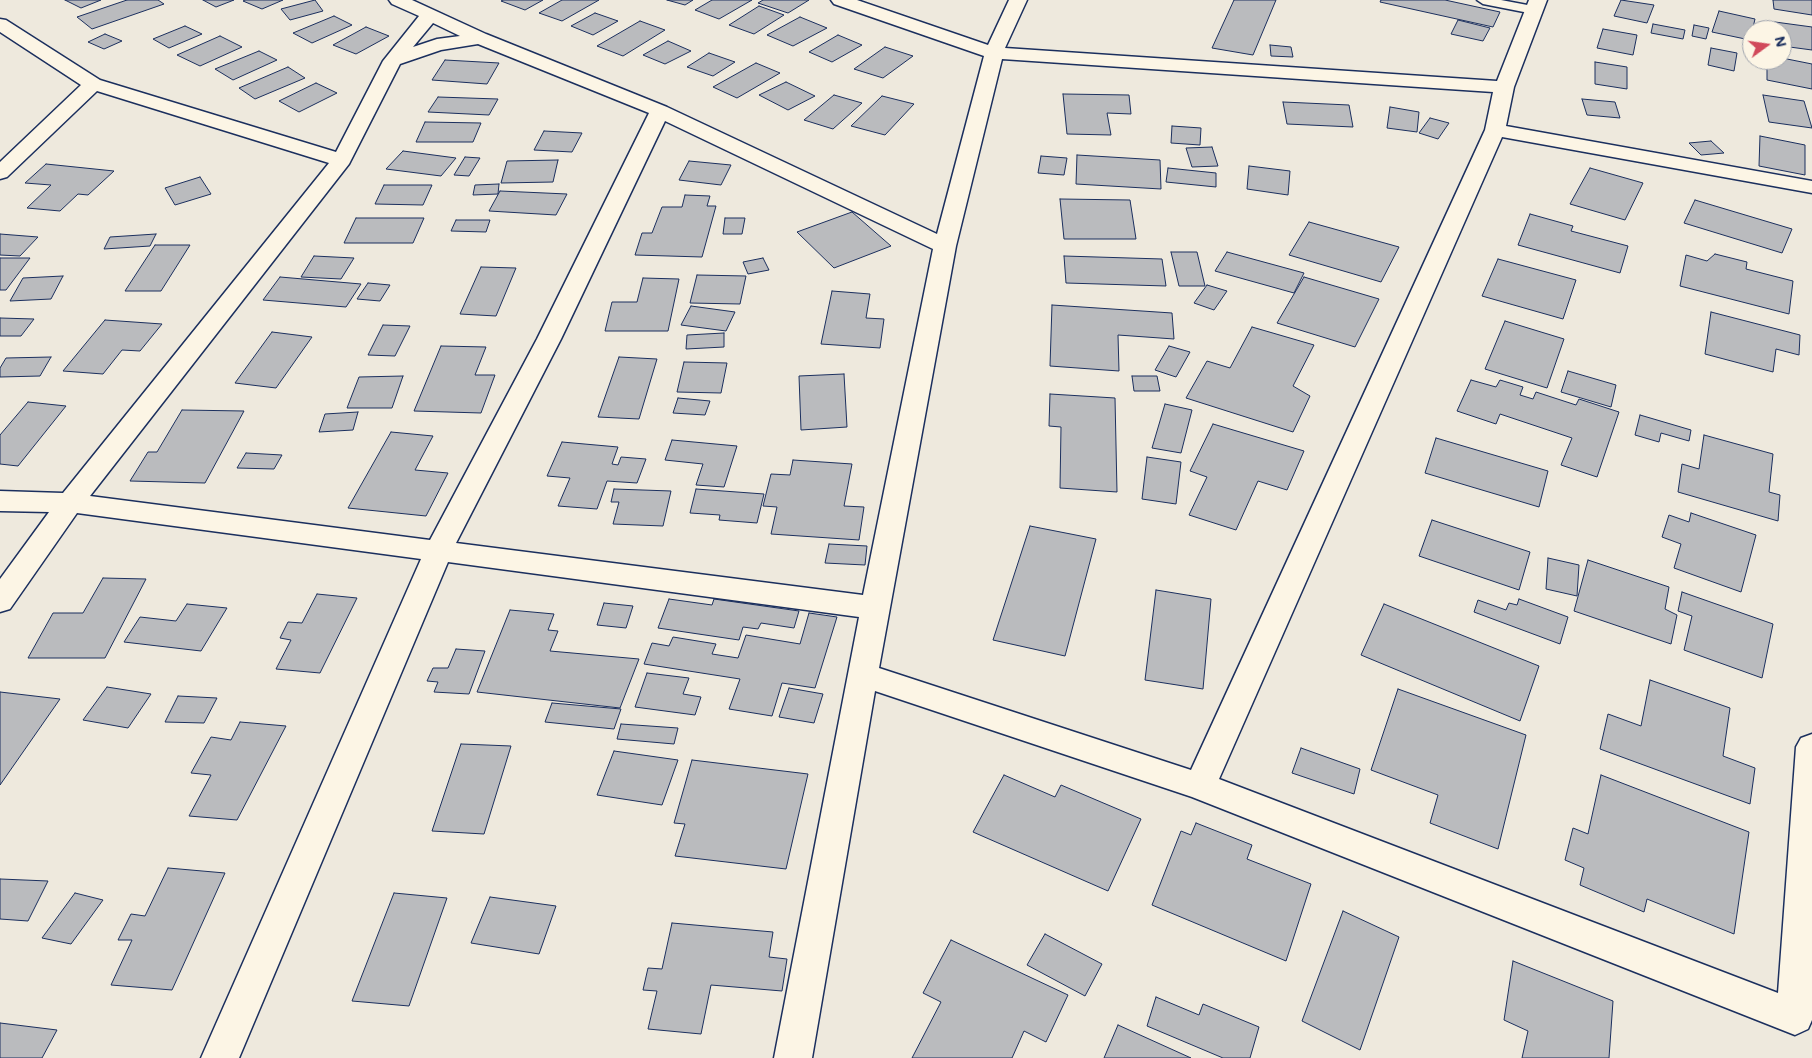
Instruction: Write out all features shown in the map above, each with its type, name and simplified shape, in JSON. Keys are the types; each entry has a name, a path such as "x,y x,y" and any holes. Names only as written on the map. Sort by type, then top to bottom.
{"street":[{"path":"398,0 480,38 660,111 946,246"},
{"path":"840,0 994,53 1504,87"},
{"path":"793,1058 875,608 946,246 994,53 1018,0"},
{"path":"1200,786 1495,130 1504,87 1536,5"},
{"path":"0,601 70,503 342,160 392,61 429,16"},
{"path":"0,24 93,84 342,160"},
{"path":"392,61 437,45 480,38"},
{"path":"0,174 93,84"},
{"path":"220,1058 438,550 549,339 660,111"},
{"path":"1495,130 1812,187"},
{"path":"0,501 70,503 875,608"},
{"path":"863,675 1200,786 1804,1020 1812,746"}],"lane":[{"path":"1483,0 1536,5"}],"building":[{"path":"65,0 101,0 81,8"},
{"path":"127,0 158,0 164,4 92,29 77,17"},
{"path":"203,0 234,0 216,7"},
{"path":"283,0 262,9 243,1"},
{"path":"315,0 323,11 290,20 281,9"},
{"path":"543,0 525,10 501,1"},
{"path":"562,0 599,0 562,21 539,13"},
{"path":"667,0 693,0 685,5"},
{"path":"712,0 752,0 719,19 695,10"},
{"path":"763,0 809,0 788,13 758,3"},
{"path":"1234,0 1276,0 1253,55 1212,48"},
{"path":"1381,0 1445,0 1500,12 1493,27 1380,2"},
{"path":"1621,0 1654,5 1647,23 1614,16"},
{"path":"1773,0 1812,0 1812,15 1774,9"},
{"path":"759,6 784,15 754,34 729,25"},
{"path":"1719,11 1755,19 1742,20 1742,38 1712,32"},
{"path":"595,13 618,21 593,35 571,26"},
{"path":"334,16 352,25 312,43 293,33"},
{"path":"800,17 827,28 793,46 767,35"},
{"path":"1458,20 1490,28 1483,41 1451,34"},
{"path":"640,21 665,30 623,56 597,46"},
{"path":"1653,24 1685,30 1683,39 1651,33"},
{"path":"1792,24 1812,27 1812,50 1792,47"},
{"path":"1694,25 1709,28 1706,39 1692,36"},
{"path":"185,26 202,34 169,48 153,39"},
{"path":"366,27 389,36 356,54 333,45"},
{"path":"1603,29 1637,35 1633,55 1597,48"},
{"path":"105,34 122,41 104,49 88,42"},
{"path":"838,35 862,45 832,62 809,52"},
{"path":"220,36 242,47 200,66 177,55"},
{"path":"668,41 691,51 665,64 643,55"},
{"path":"1270,45 1291,47 1293,57 1271,56"},
{"path":"885,47 913,56 883,78 854,69"},
{"path":"1711,48 1737,53 1734,71 1708,65"},
{"path":"259,51 277,60 233,80 215,69"},
{"path":"709,53 735,62 713,76 687,67"},
{"path":"445,60 499,63 487,84 432,80"},
{"path":"1792,60 1812,64 1812,89 1767,80 1767,70 1792,70"},
{"path":"1595,62 1627,67 1627,89 1595,84"},
{"path":"756,63 780,73 737,98 713,87"},
{"path":"288,67 305,78 255,99 239,88"},
{"path":"786,82 815,96 788,110 759,95"},
{"path":"316,83 337,93 299,112 279,101"},
{"path":"1063,94 1129,95 1131,114 1107,113 1111,135 1067,134"},
{"path":"834,95 862,103 833,129 804,120"},
{"path":"1763,95 1804,101 1812,128 1769,122"},
{"path":"882,96 914,104 885,135 851,126"},
{"path":"438,97 498,99 489,115 428,112"},
{"path":"1582,99 1615,102 1620,118 1587,115"},
{"path":"1283,102 1349,105 1353,127 1287,124"},
{"path":"1390,107 1419,112 1417,132 1387,128"},
{"path":"1430,118 1449,123 1438,139 1419,133"},
{"path":"425,122 481,123 473,142 416,142"},
{"path":"1172,126 1201,128 1200,145 1171,143"},
{"path":"544,131 582,133 572,152 534,150"},
{"path":"1760,136 1805,145 1805,175 1759,166"},
{"path":"1711,141 1724,153 1701,155 1689,143"},
{"path":"1212,147 1218,166 1192,167 1186,148"},
{"path":"403,151 456,158 441,176 386,169"},
{"path":"1077,155 1160,160 1161,189 1076,184"},
{"path":"1041,156 1067,158 1064,175 1038,173"},
{"path":"465,157 480,158 469,176 454,175"},
{"path":"558,160 553,182 501,183 507,161"},
{"path":"689,161 731,165 721,185 679,180"},
{"path":"46,164 114,171 88,195 78,194 60,211 27,208 51,185 25,183"},
{"path":"1249,166 1290,171 1288,195 1247,189"},
{"path":"1168,168 1216,173 1216,187 1166,182"},
{"path":"1590,168 1643,183 1625,220 1570,204"},
{"path":"200,177 211,194 175,205 165,188"},
{"path":"499,184 498,194 473,195 475,185"},
{"path":"384,185 432,185 423,205 375,204"},
{"path":"500,191 567,194 556,215 489,211"},
{"path":"685,195 710,196 707,206 716,206 702,257 635,255 642,233 652,233 662,207 682,207"},
{"path":"1060,199 1130,200 1136,239 1064,239"},
{"path":"1695,200 1792,229 1782,253 1684,223"},
{"path":"852,212 891,246 834,268 797,232"},
{"path":"1530,214 1573,226 1571,231 1628,246 1620,273 1518,245"},
{"path":"356,218 424,218 413,243 344,243"},
{"path":"725,218 745,218 742,234 723,234"},
{"path":"456,220 490,220 486,232 451,231"},
{"path":"1309,222 1399,247 1381,282 1289,255"},
{"path":"0,234 38,237 20,256 0,255"},
{"path":"156,234 150,246 104,249 110,237"},
{"path":"155,245 190,245 161,291 125,291"},
{"path":"1171,252 1197,252 1205,286 1179,286"},
{"path":"1227,252 1304,273 1294,293 1215,271"},
{"path":"1715,254 1747,262 1746,269 1793,281 1789,314 1680,286 1686,255 1707,261"},
{"path":"314,256 354,258 341,279 301,277"},
{"path":"1064,256 1162,259 1166,286 1066,283"},
{"path":"0,258 30,258 6,290 0,290"},
{"path":"763,258 769,270 748,274 743,262"},
{"path":"1498,259 1576,280 1563,319 1482,296"},
{"path":"481,267 516,268 496,316 460,314"},
{"path":"697,275 746,276 740,304 690,303"},
{"path":"63,276 51,299 10,301 23,278"},
{"path":"280,277 361,284 346,307 263,300"},
{"path":"1304,277 1379,299 1355,347 1277,323"},
{"path":"643,278 679,279 668,331 605,331 612,302 637,302"},
{"path":"368,283 390,285 380,301 357,299"},
{"path":"1207,285 1227,291 1214,310 1194,303"},
{"path":"832,291 870,294 866,318 884,319 880,348 821,344"},
{"path":"1052,305 1172,313 1174,339 1118,335 1119,371 1050,366"},
{"path":"691,306 735,312 726,331 681,325"},
{"path":"1711,312 1800,335 1799,355 1776,349 1773,372 1705,354"},
{"path":"0,318 34,319 21,336 0,336"},
{"path":"105,320 162,324 140,351 122,350 103,374 63,371"},
{"path":"1505,321 1564,339 1547,388 1485,369"},
{"path":"383,325 410,326 395,356 368,355"},
{"path":"1252,327 1314,345 1293,386 1310,396 1293,432 1186,398 1207,361 1230,368"},
{"path":"272,332 312,337 276,388 235,383"},
{"path":"724,333 724,347 686,349 687,335"},
{"path":"441,346 486,347 475,375 495,375 481,413 414,411"},
{"path":"1169,346 1190,352 1176,377 1155,370"},
{"path":"51,357 40,376 0,377 0,368 6,358"},
{"path":"619,357 657,359 639,419 598,417"},
{"path":"684,362 727,363 721,393 677,392"},
{"path":"1568,371 1616,385 1611,407 1561,392"},
{"path":"844,374 847,427 801,430 799,376"},
{"path":"403,376 392,408 347,408 359,377"},
{"path":"1132,376 1157,376 1160,391 1134,391"},
{"path":"1471,380 1496,387 1500,380 1523,387 1520,395 1533,399 1536,392 1576,405 1579,399 1619,412 1597,477 1561,465 1572,438 1500,414 1496,424 1457,411"},
{"path":"1050,394 1115,398 1117,492 1060,488 1061,427 1049,426"},
{"path":"678,398 710,401 705,415 673,413"},
{"path":"28,402 66,406 18,466 0,464 0,435"},
{"path":"1165,404 1192,410 1181,453 1152,448"},
{"path":"182,410 244,411 205,483 130,481 148,452 157,452"},
{"path":"358,412 353,430 319,432 325,414"},
{"path":"1640,415 1691,430 1689,441 1661,433 1659,442 1635,435"},
{"path":"1213,424 1304,451 1287,490 1258,481 1236,530 1189,515 1207,477 1190,471"},
{"path":"391,432 433,436 415,470 448,473 426,516 348,508"},
{"path":"1704,435 1773,454 1769,492 1780,495 1778,521 1678,492 1682,464 1699,469"},
{"path":"1436,438 1548,471 1539,507 1425,473"},
{"path":"672,440 737,446 724,487 696,485 703,464 665,460"},
{"path":"562,442 618,447 612,464 618,465 621,457 646,459 637,483 607,481 597,509 558,506 570,478 547,476"},
{"path":"246,453 282,455 274,469 237,468"},
{"path":"1147,457 1181,462 1176,504 1142,499"},
{"path":"793,460 852,464 844,506 864,507 859,540 771,534 777,507 763,506 771,474 790,475"},
{"path":"614,489 671,491 663,526 613,524 619,502 611,502"},
{"path":"696,489 764,494 757,523 719,520 720,515 690,513"},
{"path":"1691,513 1756,535 1741,592 1674,568 1681,544 1662,537 1669,515 1689,522"},
{"path":"1432,520 1530,552 1519,590 1419,556"},
{"path":"1030,526 1096,539 1065,656 993,640"},
{"path":"829,544 867,546 865,565 825,563"},
{"path":"1548,558 1579,565 1577,596 1546,589"},
{"path":"1588,560 1669,587 1665,609 1677,615 1671,644 1574,611"},
{"path":"103,578 146,579 105,658 28,658 53,613 83,613"},
{"path":"1156,590 1211,599 1203,689 1145,680"},
{"path":"1682,592 1773,624 1762,678 1684,650 1692,616 1678,611"},
{"path":"317,594 357,598 320,673 276,669 291,640 280,638 288,622 302,623"},
{"path":"669,599 712,605 714,599 799,611 794,628 761,623 758,629 743,627 739,640 658,628"},
{"path":"1519,599 1568,617 1560,644 1474,612 1478,600 1506,610 1509,603 1517,605"},
{"path":"604,603 633,606 626,628 597,625"},
{"path":"187,604 227,608 201,651 124,642 140,617 176,621"},
{"path":"1384,604 1539,666 1520,721 1361,655"},
{"path":"510,610 554,614 548,630 558,631 550,651 639,659 620,708 477,692"},
{"path":"809,613 837,617 815,688 782,683 772,716 729,709 740,679 644,664 652,643 669,646 673,637 716,644 712,654 738,658 746,635 800,644"},
{"path":"456,649 485,651 469,694 434,692 438,682 427,681 433,668 448,668"},
{"path":"647,673 689,678 683,694 701,697 695,715 635,707"},
{"path":"1650,680 1730,708 1723,756 1755,768 1750,804 1600,749 1608,714 1641,726"},
{"path":"107,687 151,694 128,728 83,720"},
{"path":"789,688 823,694 814,723 779,717"},
{"path":"1398,689 1526,735 1498,849 1430,823 1438,795 1371,770"},
{"path":"0,692 60,699 0,785"},
{"path":"178,696 217,698 204,723 165,722"},
{"path":"552,703 621,709 614,729 545,722"},
{"path":"240,722 286,726 237,820 189,816 211,775 191,773 211,737 231,740"},
{"path":"621,724 678,728 674,744 617,739"},
{"path":"461,744 511,746 484,834 432,831"},
{"path":"1301,748 1360,769 1354,794 1292,773"},
{"path":"614,751 678,760 662,805 597,795"},
{"path":"692,760 808,774 786,869 675,856 685,824 674,823"},
{"path":"1004,775 1055,797 1061,785 1141,819 1108,891 973,832"},
{"path":"1601,775 1749,832 1734,934 1647,899 1644,912 1580,885 1584,868 1565,860 1573,828 1588,834"},
{"path":"1196,823 1252,845 1247,859 1311,884 1286,961 1152,905 1181,831 1191,835"},
{"path":"168,868 225,873 172,990 111,985 132,940 118,940 131,914 145,916"},
{"path":"0,879 48,881 28,921 0,919"},
{"path":"75,893 103,900 71,944 42,938"},
{"path":"394,893 447,898 409,1006 352,1001"},
{"path":"490,897 556,906 539,954 471,943"},
{"path":"1343,911 1399,937 1360,1050 1302,1021"},
{"path":"672,923 773,932 769,957 787,959 782,991 711,985 701,1034 648,1029 657,991 643,990 648,968 662,969"},
{"path":"1045,934 1102,964 1085,996 1027,965"},
{"path":"951,940 1068,995 1046,1042 1024,1031 1012,1058 912,1058 941,1002 923,993"},
{"path":"1513,961 1613,1001 1609,1058 1522,1058 1528,1031 1504,1020"},
{"path":"1156,997 1199,1015 1203,1004 1259,1027 1250,1058 1223,1058 1147,1026"},
{"path":"0,1023 57,1030 42,1058 0,1058"},
{"path":"1118,1025 1191,1058 1104,1058"}]}
